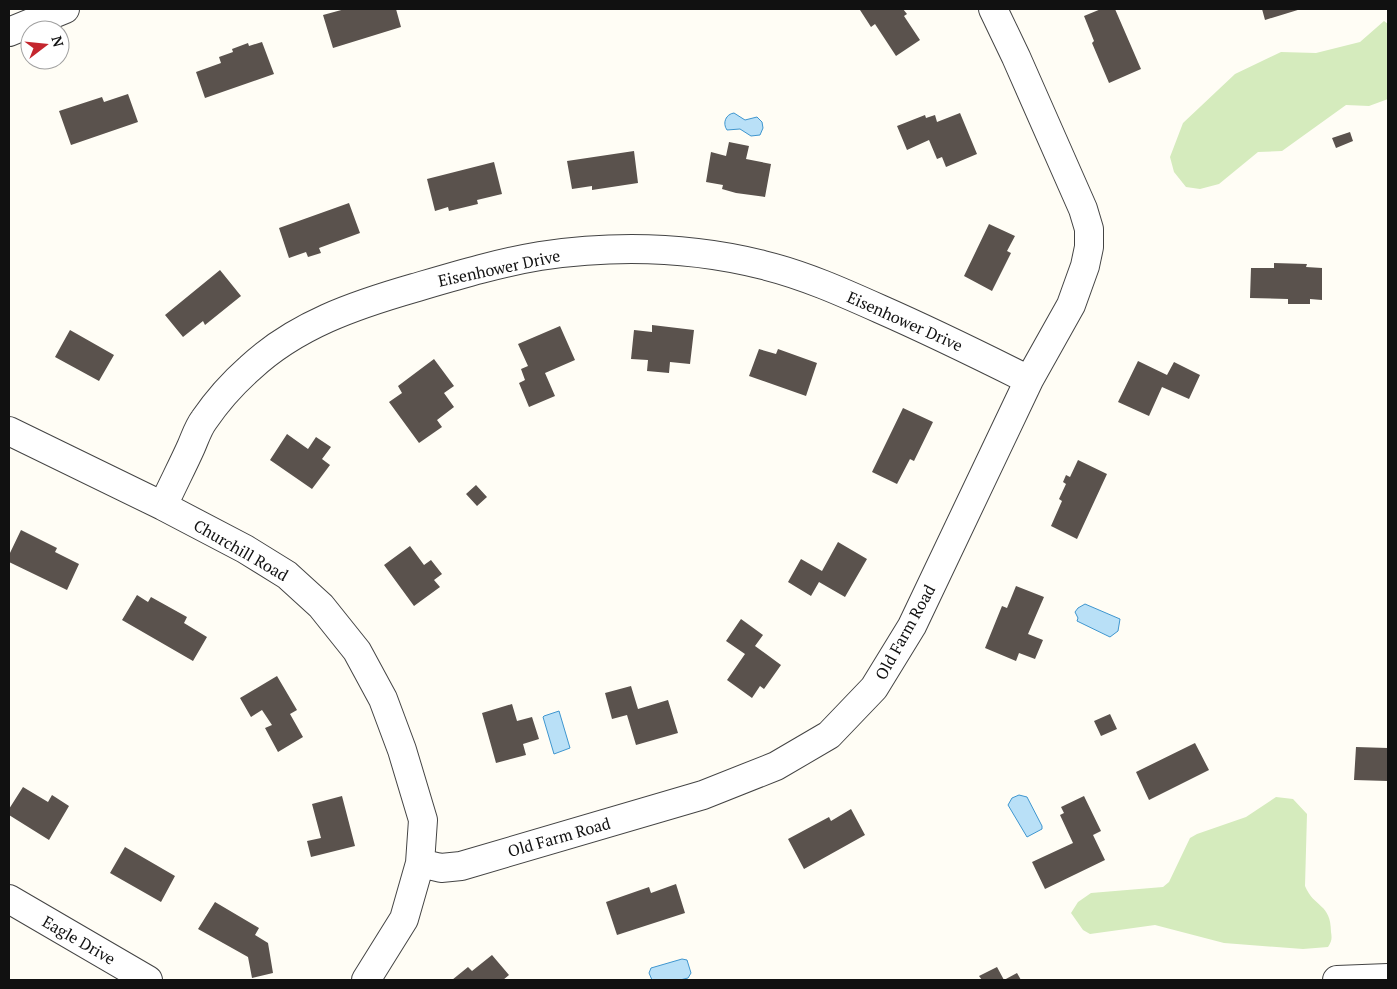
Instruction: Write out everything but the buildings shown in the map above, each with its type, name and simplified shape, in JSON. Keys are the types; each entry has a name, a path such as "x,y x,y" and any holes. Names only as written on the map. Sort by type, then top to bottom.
{"street":[{"path":"9,32 65,9"},
{"name":"Old Farm Road","path":"420,863 441,868 461,866 703,795 776,766 830,735 874,688 912,626 1029,380 1071,304 1085,266 1089,247 1089,229 1083,209 993,9"},
{"name":"Eisenhower Drive","path":"163,506 202,422 224,394 271,350 303,330 335,314 372,300 485,268 539,256 591,251 677,250 763,265 809,279 845,293 937,334 1029,380"},
{"name":"Churchill Road","path":"9,431 163,506 245,549 287,575 321,606 357,651 383,699 402,750 423,820 420,863"},
{"path":"366,980 404,919 420,863"},
{"name":"Eagle Drive","path":"9,899 148,980"},
{"path":"1337,980 1388,978"}],"green space":[{"path":"1384,21 1388,24 1388,99 1369,106 1346,105 1282,151 1258,152 1219,184 1200,189 1186,187 1174,172 1170,157 1183,123 1235,74 1281,52 1316,53 1360,42"},
{"path":"1276,797 1293,799 1307,814 1305,886 1328,916 1332,938 1328,947 1303,949 1224,943 1155,925 1090,934 1083,930 1071,913 1078,902 1091,893 1163,887 1169,882 1190,838 1246,817"}],"water":[{"path":"734,113 745,120 757,117 762,122 763,128 760,135 751,136 740,129 727,130 725,125 726,119"},
{"path":"1085,604 1120,619 1118,631 1110,637 1077,621 1078,618 1075,612"},
{"path":"559,711 570,748 554,754 543,717"},
{"path":"1019,795 1027,797 1042,826 1042,829 1027,837 1008,805 1012,798"},
{"path":"682,959 687,960 691,973 688,978 680,980 652,980 649,973 651,968"}]}
